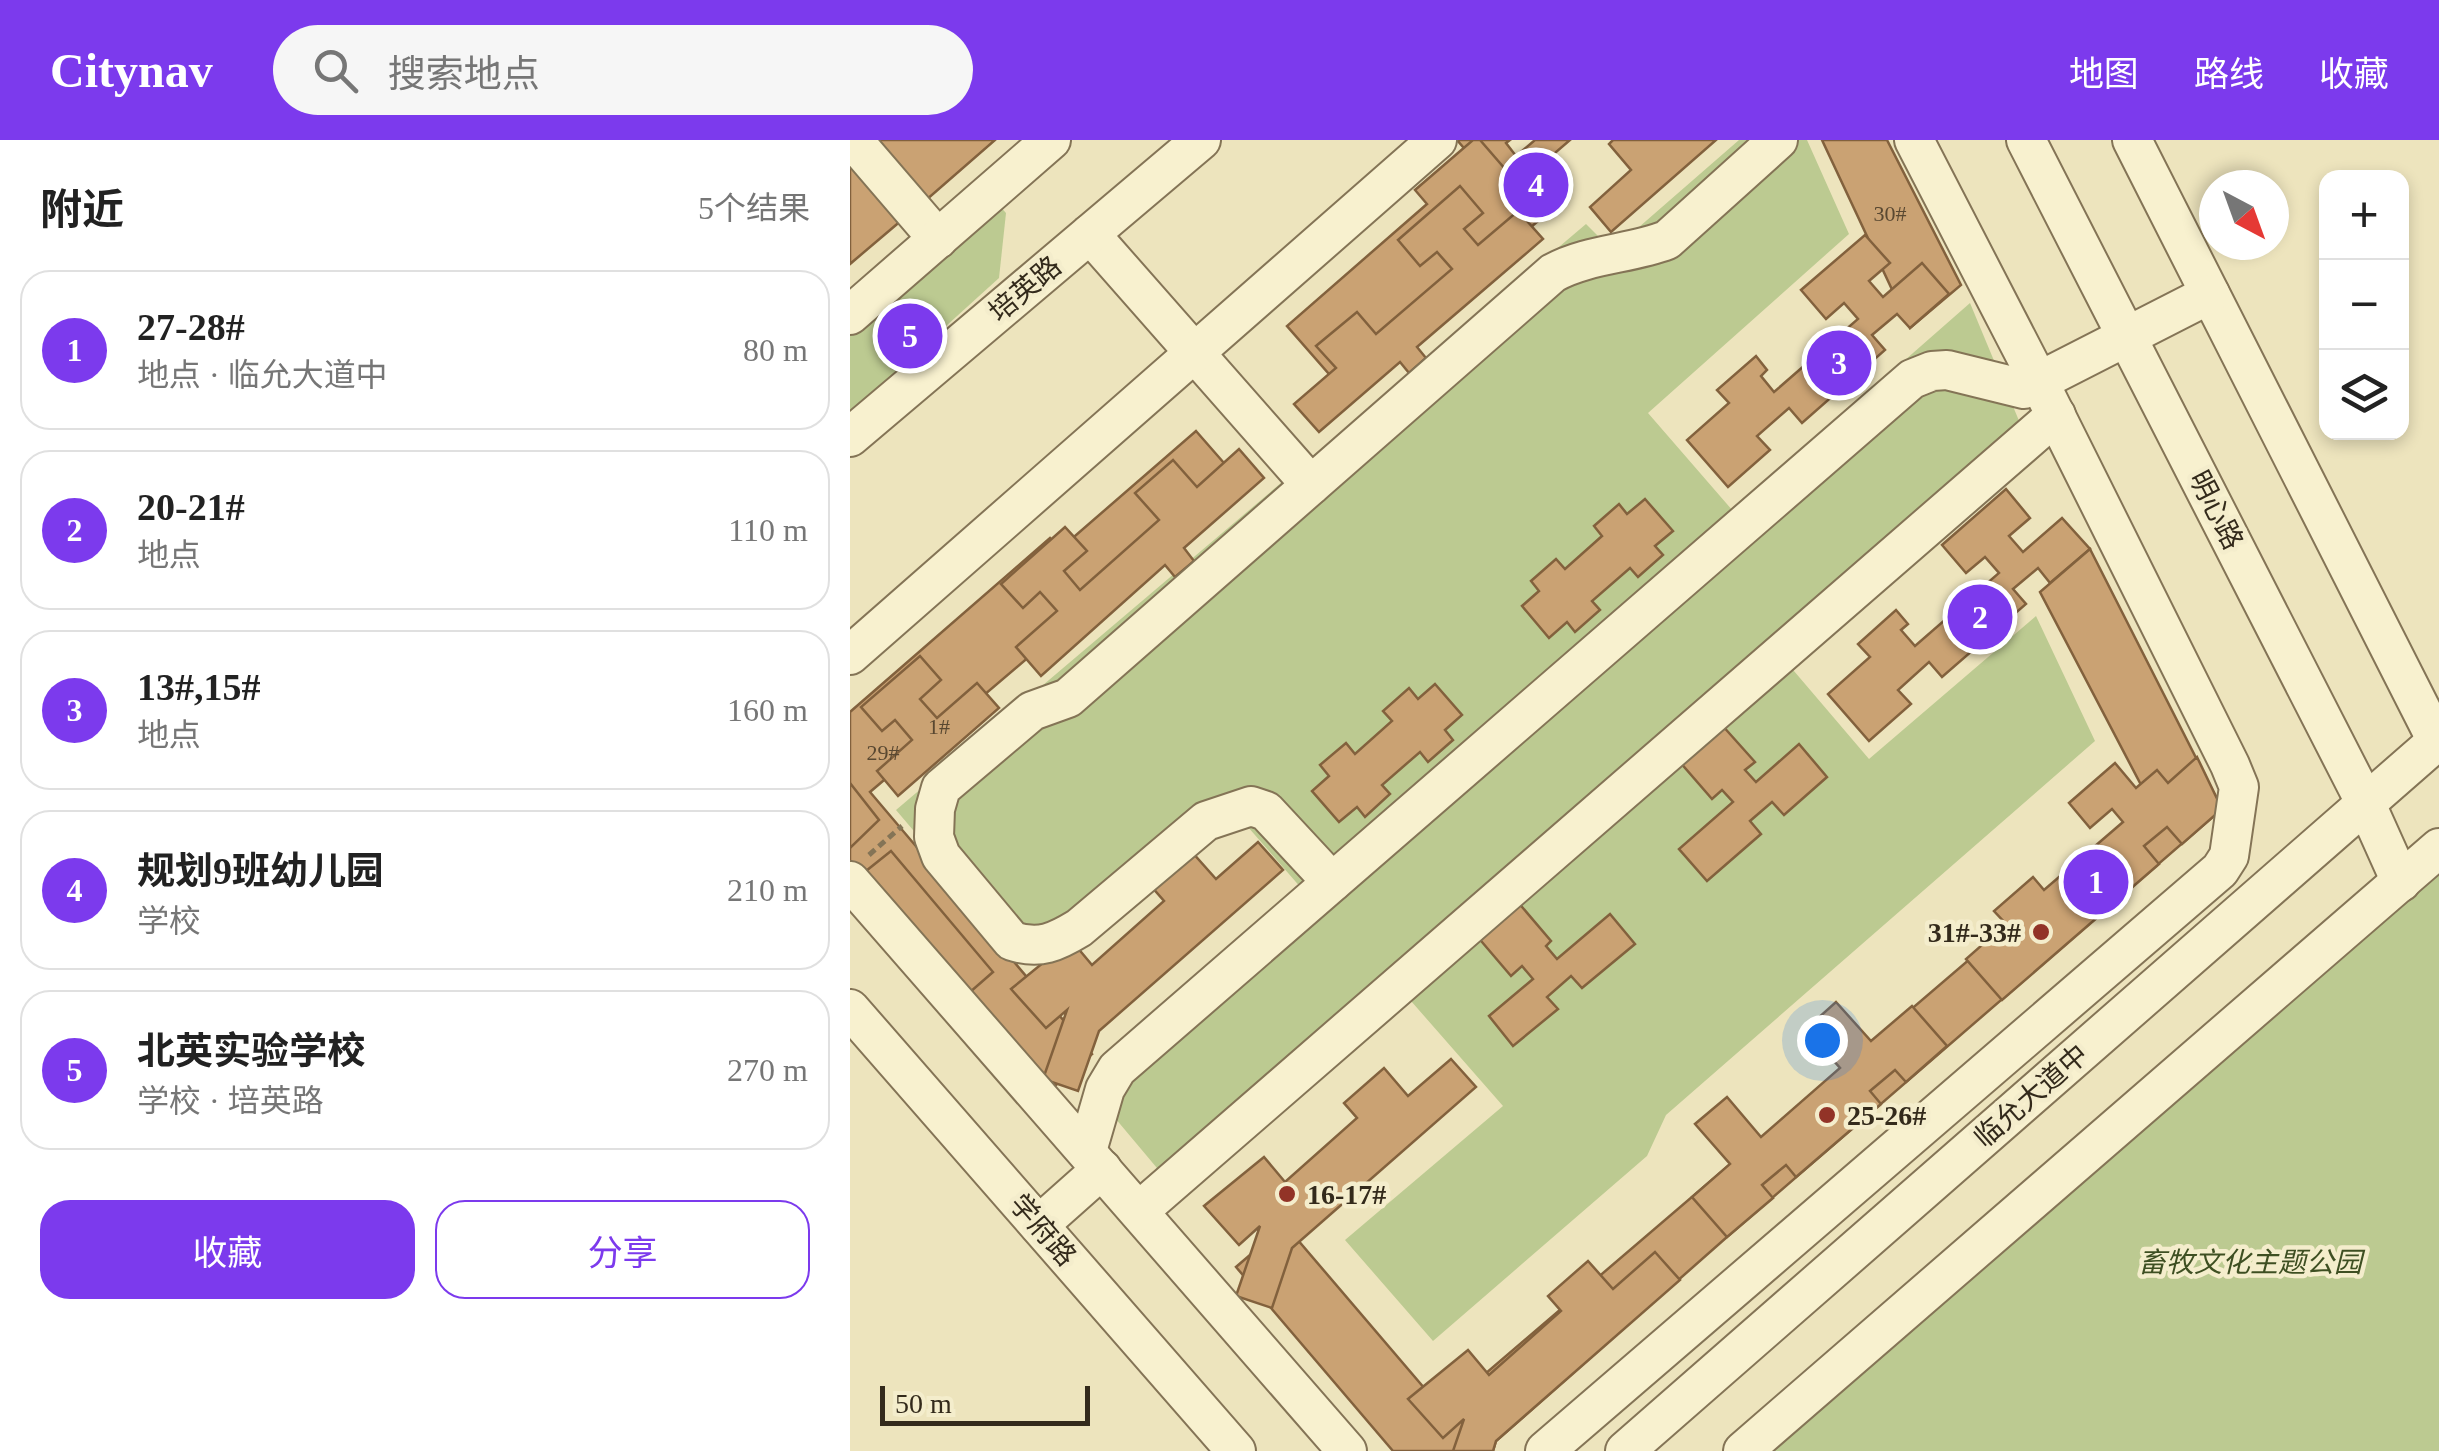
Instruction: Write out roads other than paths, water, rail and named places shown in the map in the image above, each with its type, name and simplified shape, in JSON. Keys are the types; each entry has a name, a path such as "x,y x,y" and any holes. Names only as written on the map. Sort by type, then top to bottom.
{"street":[{"path":"853,140 938,239"},
{"path":"850,315 1051,140"},
{"name":"培英路","path":"850,437 1201,140"},
{"path":"850,655 1436,140"},
{"path":"1332,882 1266,811 1251,806 1206,821 1068,935 1056,942 1027,946 1012,941 941,856 934,837 934,810 941,788 1032,711 1068,698 1552,274 1572,262 1668,240 1778,140"},
{"path":"1545,1451 2220,870 2230,856 2239,787 2230,765 1914,140"},
{"name":"明心路","path":"2026,140 2366,804 2400,882"},
{"path":"2132,140 2438,743"},
{"path":"1090,234 1311,485"},
{"path":"1139,1212 2047,398 2128,337 2210,294"},
{"path":"1039,1225 1095,1160 1105,1088 1116,1070 1912,379 1947,370 2047,398"},
{"name":"临允大道中","path":"1625,1451 2438,743"},
{"path":"1743,1451 2439,848"},
{"path":"857,870 1095,1160 1347,1451"},
{"name":"学府路","path":"850,1009 1236,1451"},
{"path":"2016,1046 2046,1083"}],"place":[{"name":"规划9班幼儿园","path":"1536,185"},
{"name":"北英实验学校","path":"910,336"},
{"name":"13#,15#","path":"1839,363"},
{"name":"20-21#","path":"1980,617"},
{"name":"27-28#","path":"2096,882"},
{"name":"31#-33#","path":"2041,932"},
{"name":"25-26#","path":"1827,1115"},
{"name":"16-17#","path":"1287,1194"}],"park label":[{"name":"畜牧文化主题公园","path":"2250,1262"}]}
